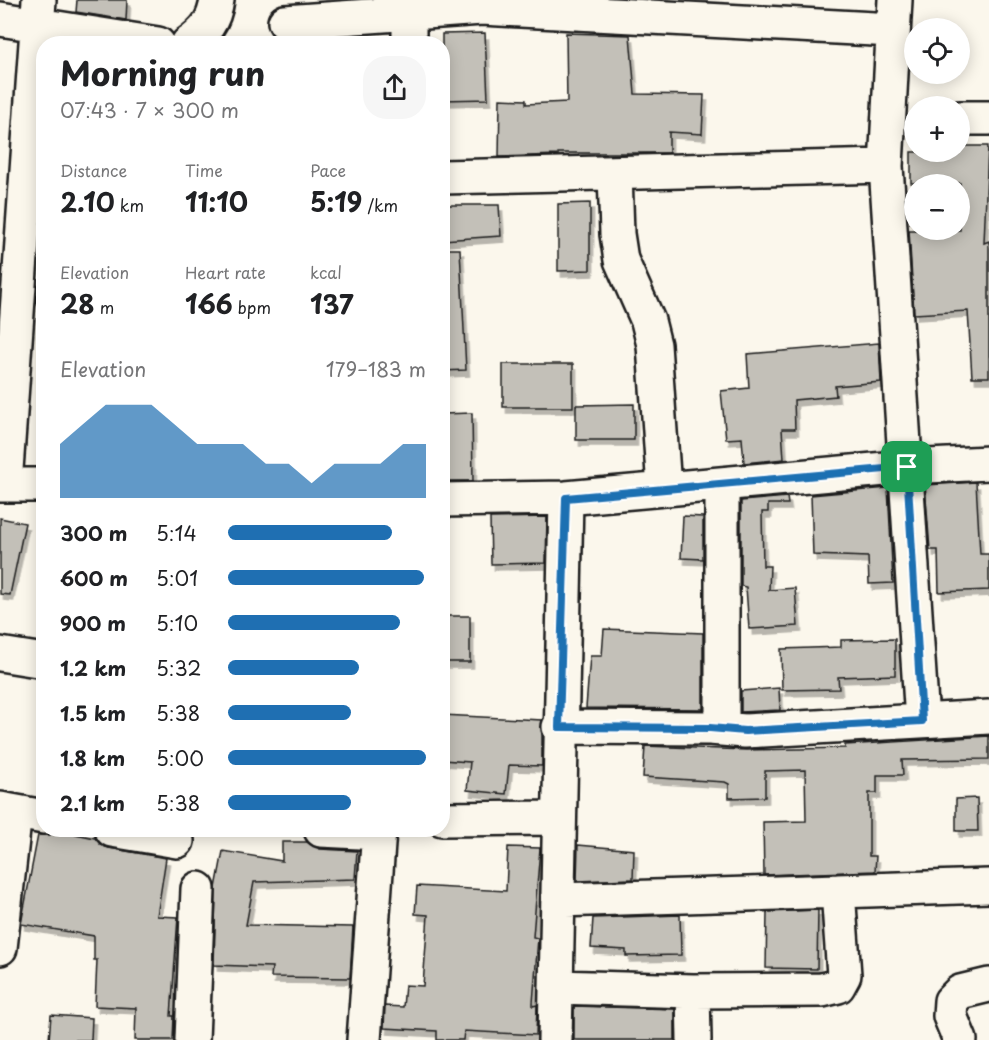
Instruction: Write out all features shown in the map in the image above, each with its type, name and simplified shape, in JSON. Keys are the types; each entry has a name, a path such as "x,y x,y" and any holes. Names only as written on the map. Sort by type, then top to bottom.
{"street":[{"path":"199,36 214,17 217,0"},
{"path":"285,22 409,19 482,8 894,15 902,117 886,166 922,721"},
{"path":"0,19 39,11 129,36"},
{"path":"37,36 39,11"},
{"path":"36,43 23,183 2,484 36,485"},
{"path":"970,118 989,118"},
{"path":"450,177 886,166"},
{"path":"615,173 617,234 621,260 648,321 654,345 664,489"},
{"path":"450,500 566,498 907,467 989,463"},
{"path":"722,484 722,729"},
{"path":"555,1040 559,727 566,498"},
{"path":"0,654 36,660"},
{"path":"559,727 745,731 989,717"},
{"path":"0,948 20,813"},
{"path":"450,819 559,818"},
{"path":"153,837 177,841"},
{"path":"363,1040 379,837"},
{"path":"558,900 989,886"},
{"path":"192,1040 198,890"},
{"path":"556,987 693,991 822,990 838,986 844,975 838,891"},
{"path":"960,1040 950,1016 951,1001 960,992 989,985"},
{"path":"693,991 694,1040"}],"building":[{"path":"77,0 127,0 126,20 76,12"},
{"path":"485,33 488,99 450,100 450,36 442,36 442,34"},
{"path":"566,33 630,35 635,94 704,95 702,134 669,132 669,153 558,153 558,155 499,157 500,99 526,100 526,104 567,102"},
{"path":"970,146 988,146 984,243 989,241 989,377 972,377 968,311 914,314 910,240 970,240 970,174 911,174 911,162 970,162"},
{"path":"590,203 590,270 558,271 558,204"},
{"path":"450,205 499,205 501,236 450,239"},
{"path":"450,249 460,249 466,370 450,371"},
{"path":"879,343 881,382 835,386 836,396 794,400 795,429 782,429 784,459 744,463 742,438 726,439 721,391 749,388 747,354"},
{"path":"503,364 573,364 573,407 503,407"},
{"path":"634,404 634,440 576,440 576,405"},
{"path":"472,413 473,481 450,481 450,414"},
{"path":"976,482 980,554 989,554 989,590 939,592 938,550 930,550 925,485"},
{"path":"888,488 893,583 869,584 868,557 813,555 811,495"},
{"path":"787,497 788,504 768,504 768,512 762,512 763,566 770,566 769,590 795,588 798,626 749,629 746,587 741,586 741,501"},
{"path":"683,516 703,517 703,559 681,558"},
{"path":"547,517 546,563 491,564 490,518"},
{"path":"0,518 25,523 10,595 0,594"},
{"path":"450,616 470,616 470,662 450,662"},
{"path":"604,629 703,633 703,709 586,708 590,656 602,656"},
{"path":"895,639 895,675 838,677 839,689 782,690 781,649 841,647 841,640"},
{"path":"779,688 780,710 741,712 741,691"},
{"path":"450,715 542,720 542,766 509,765 506,794 467,790 470,762 450,761"},
{"path":"989,736 989,759 902,760 903,775 877,775 877,793 869,793 869,856 876,856 875,871 764,875 763,822 806,821 805,770 765,771 765,797 729,798 729,784 725,782 643,777 645,746 746,750 845,748 845,745"},
{"path":"977,798 978,831 956,831 956,799"},
{"path":"38,837 90,837 109,848 166,858 157,916 178,917 171,1016 174,1016 173,1040 135,1040 136,1008 95,1006 97,960 94,960 94,936 21,924"},
{"path":"282,842 307,842 320,849 357,851 355,879 254,882 246,925 353,927 350,978 271,977 272,967 214,965 216,888 223,851 282,861"},
{"path":"578,845 634,850 633,879 577,881"},
{"path":"508,847 540,848 533,937 538,938 533,1003 533,1006 537,1005 536,1035 464,1031 463,1040 437,1040 437,1031 384,1028 385,1006 403,1007 405,985 423,986 428,915 415,914 417,886 506,891"},
{"path":"818,910 817,969 766,968 767,912"},
{"path":"680,915 681,955 626,956 626,950 591,948 593,918"},
{"path":"574,1006 675,1009 675,1040 574,1040"},
{"path":"51,1015 92,1018 91,1040 49,1040"}],"route":[{"path":"907,467 922,721 745,731 710,728 559,727 566,498 907,467"}]}
